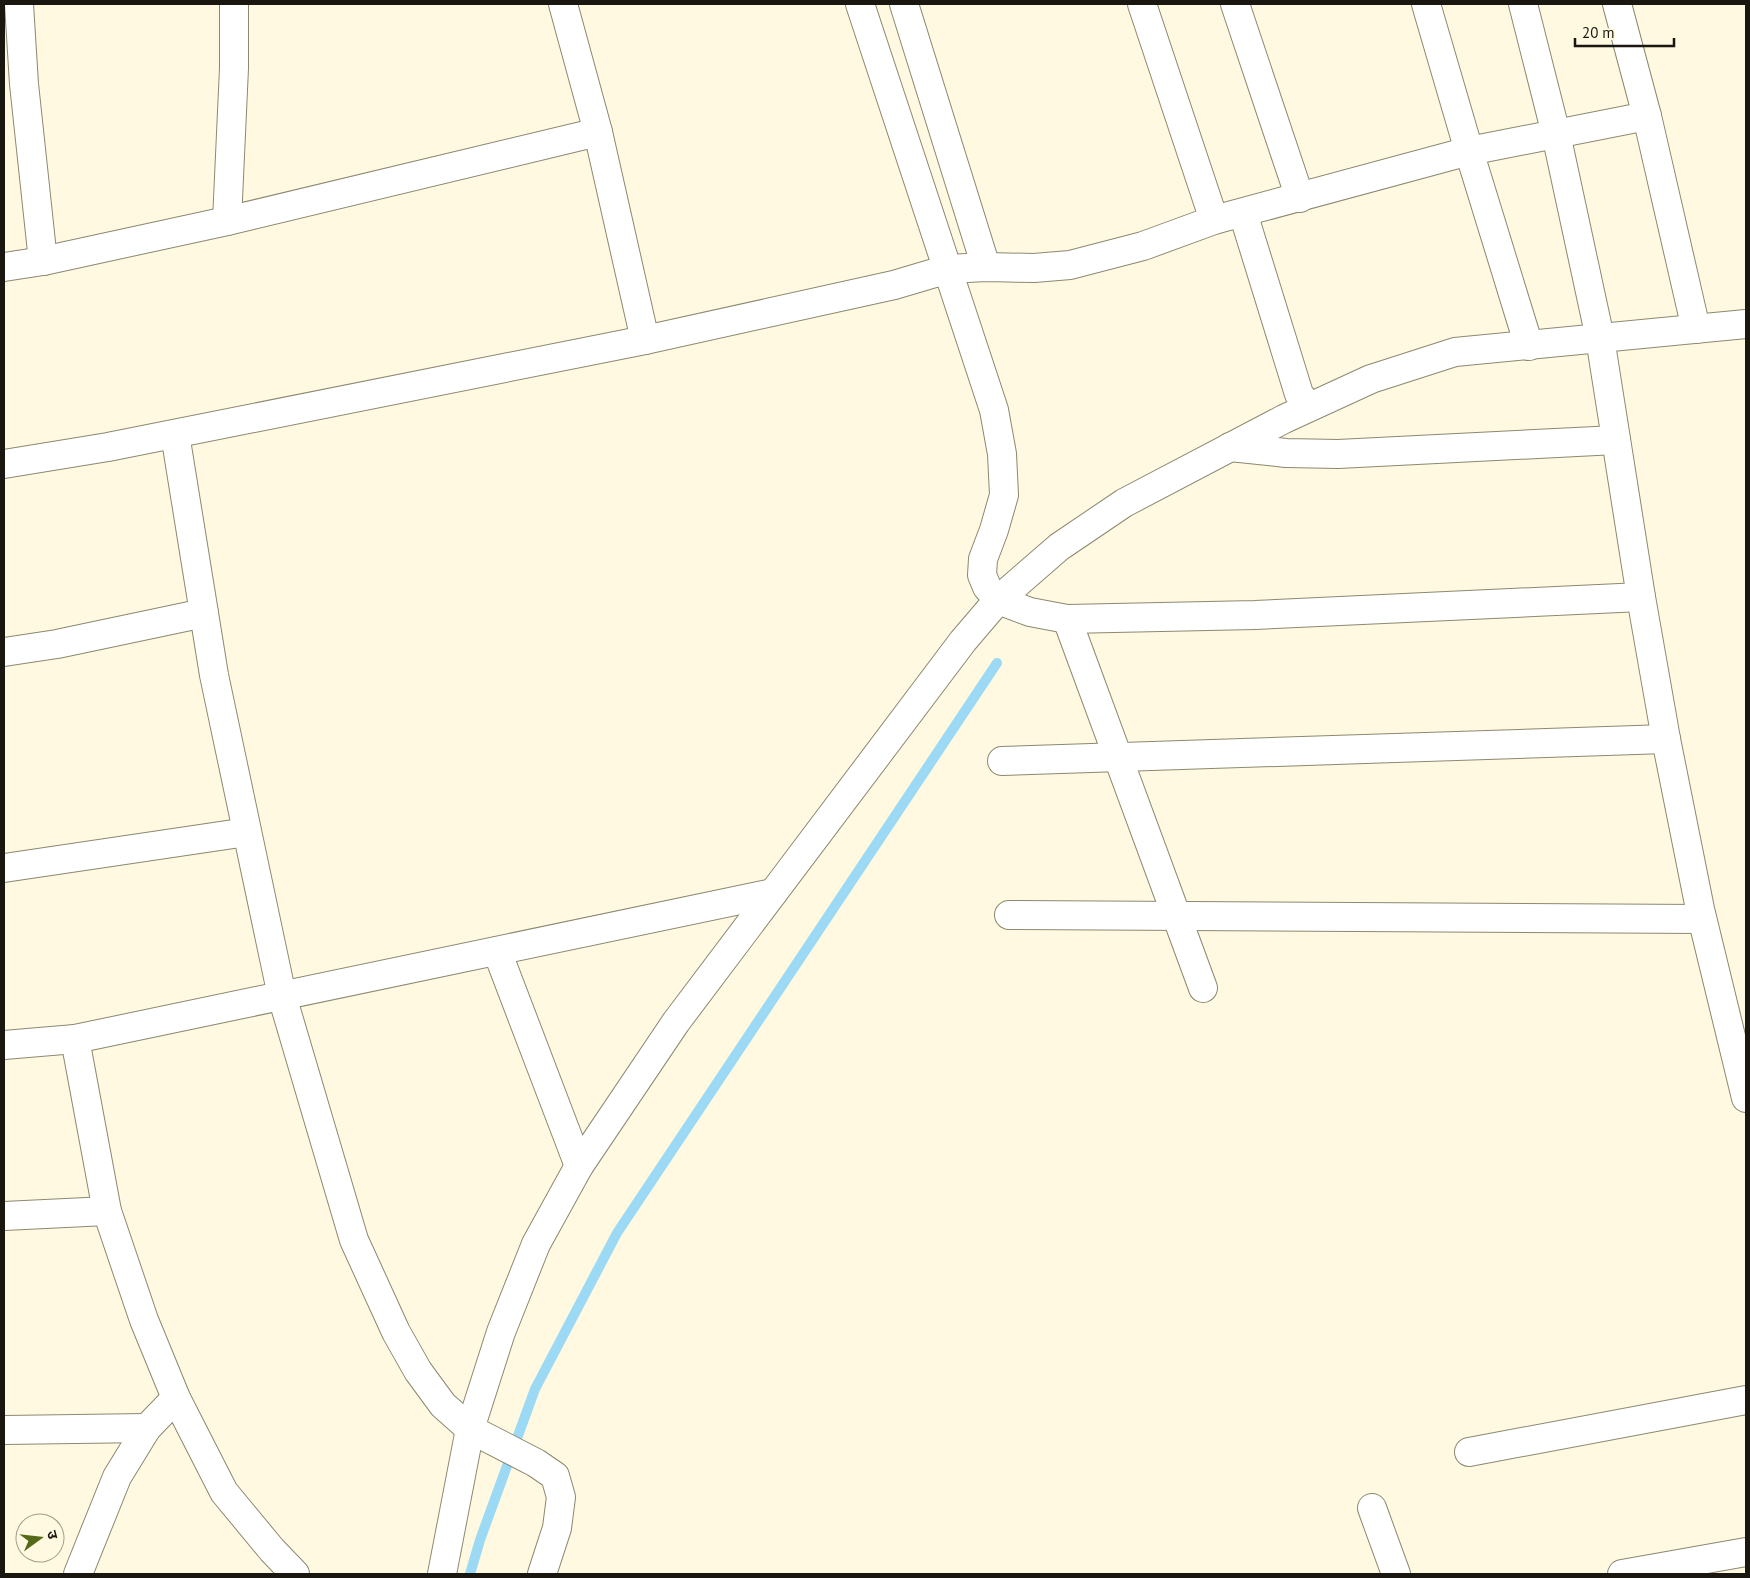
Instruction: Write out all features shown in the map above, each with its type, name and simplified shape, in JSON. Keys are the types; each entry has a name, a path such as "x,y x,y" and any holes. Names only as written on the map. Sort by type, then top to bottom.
{"street":[{"path":"19,4 24,84 44,261"},
{"path":"227,221 234,68 234,4"},
{"path":"563,4 598,132 645,340"},
{"path":"860,4 994,410 1002,454 1004,495 983,559 982,575 987,587 998,600 1030,612 1067,619 1254,615 1641,597"},
{"path":"904,4 986,267"},
{"path":"1142,4 1214,220"},
{"path":"1235,4 1300,198"},
{"path":"1426,4 1469,152 1529,346"},
{"path":"1523,4 1556,134 1600,338 1641,597 1666,739 1702,919 1746,1098"},
{"path":"1617,4 1647,116 1696,329"},
{"path":"4,464 175,434 645,340 894,285 948,269 986,267 1034,268 1070,265 1142,246 1214,220 1469,152 1647,116"},
{"path":"4,267 44,261 227,221 598,132"},
{"path":"1243,213 1300,394 1309,407"},
{"path":"442,1574 501,1332 536,1244 579,1166 676,1022 963,641 998,600 1059,547 1124,503 1309,407 1371,379 1455,352 1746,324"},
{"path":"175,434 214,675 282,996 354,1240 396,1332 418,1371 443,1405 476,1432 536,1463 555,1476 561,1497 557,1528 542,1574"},
{"path":"1230,447 1286,453 1338,454 1616,440"},
{"path":"4,652 57,644 204,613"},
{"path":"1067,619 1203,988"},
{"path":"1002,761 1666,739"},
{"path":"4,868 248,832"},
{"path":"4,1045 75,1039 773,893"},
{"path":"1009,915 1702,919"},
{"path":"497,951 579,1166"},
{"path":"75,1039 107,1211 144,1320 176,1398 224,1492 289,1572"},
{"path":"4,1216 107,1211"},
{"path":"78,1574 117,1477 147,1428 176,1398"},
{"path":"1469,1452 1746,1400"},
{"path":"4,1430 147,1428"},
{"path":"1372,1508 1396,1574"},
{"path":"1622,1574 1746,1552"}],"waterway":[{"path":"470,1574 480,1540 535,1389 617,1233 997,663"}]}
